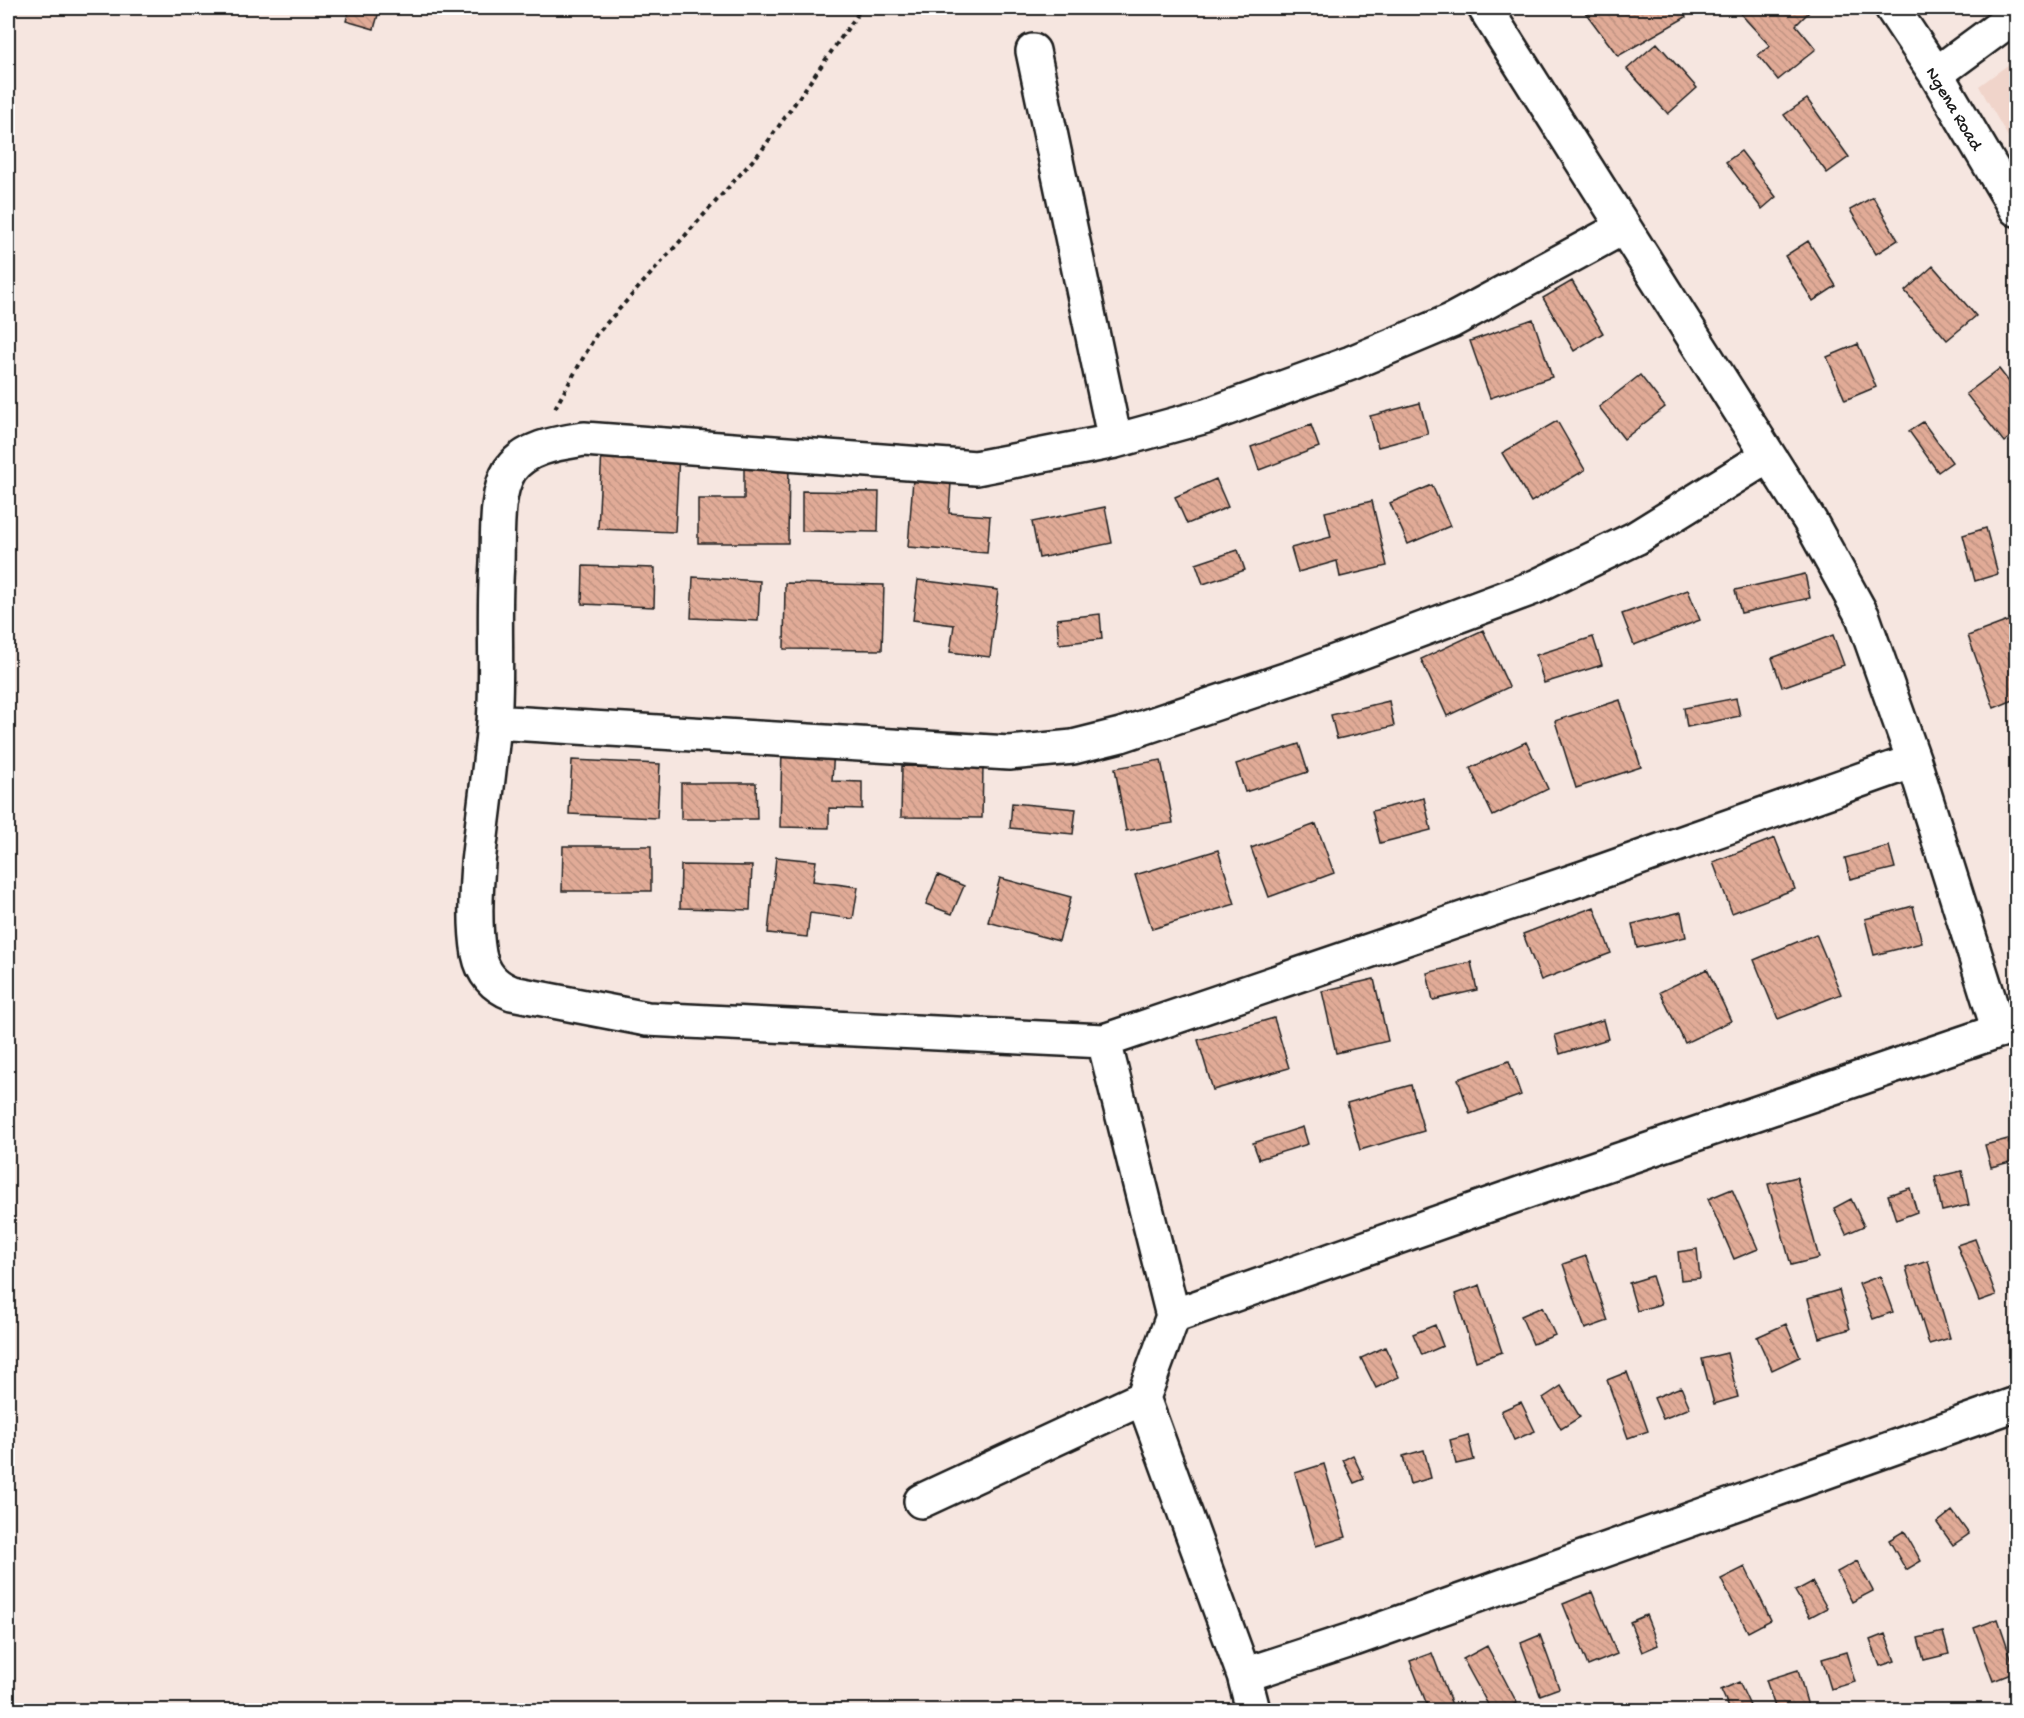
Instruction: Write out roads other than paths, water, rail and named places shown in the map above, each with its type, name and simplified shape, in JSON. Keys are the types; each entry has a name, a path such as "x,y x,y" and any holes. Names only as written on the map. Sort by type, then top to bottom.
{"street":[{"path":"1173,1316 1539,1187 2008,1028 1863,617 1810,521 1485,8"},
{"name":"Ngena Road","path":"1892,8 1936,74 2016,209"},
{"path":"1936,74 2016,15"},
{"path":"1033,51 1115,441"},
{"path":"1624,226 1451,321 1351,363 1206,416 1115,441 976,468 584,440 550,445 527,455 512,468 502,487 495,582 494,722 484,800 475,906 479,955 485,972 498,987 512,993 647,1019 1104,1041 1583,878 1914,761"},
{"path":"494,722 1009,753 1073,747 1121,735 1298,676 1535,587 1636,538 1768,456"},
{"path":"1104,1041 1173,1316 1143,1398 1244,1675 1253,1710"},
{"path":"921,1501 1143,1398"},
{"path":"1244,1675 1354,1639 2016,1404"}]}
